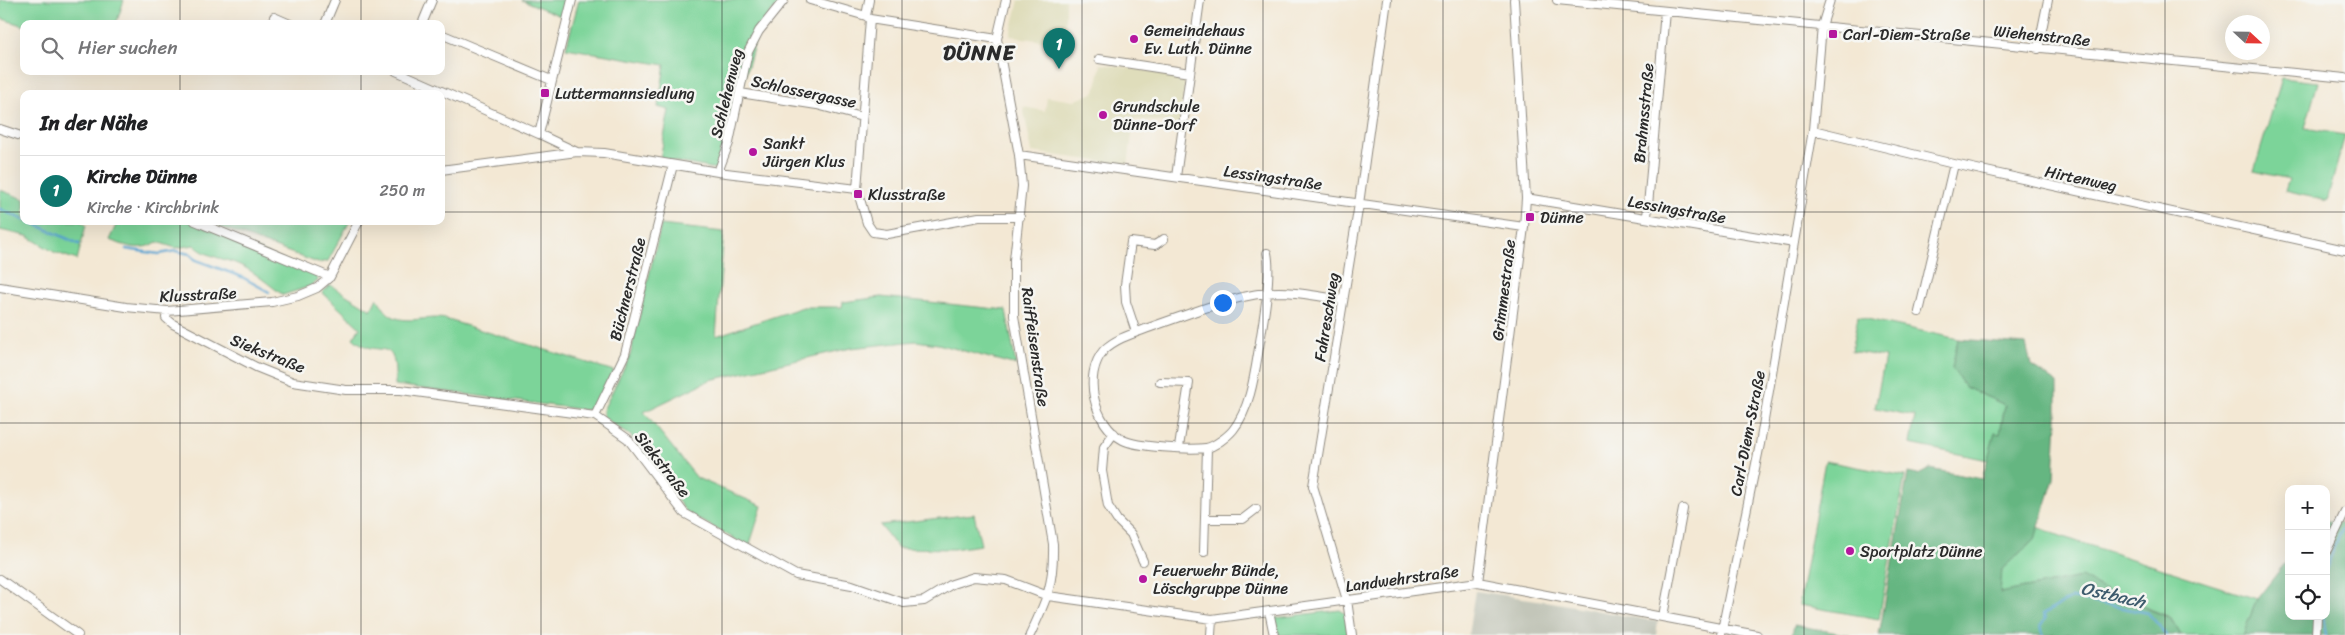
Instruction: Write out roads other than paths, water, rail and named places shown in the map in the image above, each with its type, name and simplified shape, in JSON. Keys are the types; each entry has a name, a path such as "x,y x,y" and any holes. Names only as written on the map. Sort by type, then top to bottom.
{"street":[{"path":"327,20 335,0"},
{"path":"424,20 432,0"},
{"path":"539,134 572,0"},
{"name":"Schlehenweg","path":"718,172 729,142 748,52 759,31 784,0"},
{"path":"810,0 868,18 997,39"},
{"path":"869,0 858,189 867,223 873,232 887,234 979,217 1020,217"},
{"name":"Raiffeisenstraße","path":"1006,0 997,39 1022,186 1014,260 1014,316 1053,544 1053,566 1048,596 1030,635"},
{"path":"1176,177 1200,0"},
{"name":"Fahreschweg","path":"1352,635 1347,600 1313,486 1359,204 1387,0"},
{"name":"Grimmestraße","path":"1478,582 1524,227 1526,198 1514,0"},
{"name":"Wiehenstraße","path":"1557,0 1618,3 1665,11 2345,78"},
{"name":"Carl-Diem-Straße","path":"1721,632 1760,444 1813,130 1822,26 1830,0"},
{"path":"2038,48 2048,0"},
{"name":"Brahmsstraße","path":"1647,217 1665,11"},
{"path":"274,17 281,20"},
{"path":"445,36 551,80"},
{"path":"1099,59 1190,73"},
{"path":"405,75 439,90"},
{"name":"Schlossergasse","path":"740,92 817,105 862,117"},
{"path":"445,93 578,152"},
{"path":"0,128 20,136"},
{"name":"Hirtenweg","path":"1813,130 1954,164 2345,250"},
{"path":"445,169 578,152 604,153 718,172 858,189"},
{"name":"Lessingstraße","path":"1018,155 1524,227"},
{"path":"1920,312 1954,164"},
{"name":"Büchnerstraße","path":"595,416 625,354 673,165"},
{"name":"Lessingstraße","path":"1526,198 1794,243"},
{"path":"205,225 330,277"},
{"name":"Klusstraße","path":"0,287 126,307 167,311 272,302 298,296 317,288 330,277 357,225"},
{"path":"1136,332 1126,302 1125,285 1131,242 1155,245 1164,239"},
{"path":"1267,253 1270,266 1265,294 1254,377 1246,404 1233,430 1207,448 1133,444 1114,433 1099,412 1093,394 1093,378 1098,360 1104,350 1116,341 1136,332 1189,314 1250,296 1265,294 1280,292 1343,300"},
{"name":"Siekstraße","path":"167,311 166,318 173,324 256,367 293,382 346,390 401,390 595,416 628,439 684,513 796,575 852,584 904,604 924,601 952,584 974,577 1006,580 1048,596"},
{"path":"1160,382 1189,383 1179,447"},
{"path":"1114,433 1104,447 1102,471 1108,506 1117,520 1131,534 1143,561"},
{"path":"1204,552 1207,448"},
{"path":"1205,519 1242,519 1256,509"},
{"path":"1663,616 1683,509"},
{"path":"2330,544 2345,512"},
{"path":"0,580 78,635"},
{"name":"Landwehrstraße","path":"1048,596 1212,619 1478,582 1663,616 1721,632 1757,635"},
{"path":"1269,611 1274,635"},
{"path":"1211,635 1212,619"},
{"path":"2316,635 2317,620"}],"waterway":[{"path":"0,209 20,218"},
{"path":"37,225 79,244"},
{"path":"126,249 159,254 176,251 190,254 196,260 242,277 269,292"},
{"name":"Ostbach","path":"2330,559 2340,533 2345,526"},
{"name":"Ostbach","path":"2043,635 2041,626 2045,619 2043,614 2072,598 2148,613 2167,635"},
{"name":"Ostbach","path":"2324,620 2326,635"}],"place":[{"name":"Carl-Diem-Straße","path":"1833,34"},
{"name":"Gemeindehaus Ev. Luth. Dünne","path":"1134,39"},
{"name":"Kirche Dünne","path":"1059,69"},
{"name":"Luttermannsiedlung","path":"545,93"},
{"name":"Grundschule Dünne-Dorf","path":"1103,115"},
{"name":"Sankt Jürgen Klus","path":"753,152"},
{"name":"Klusstraße","path":"858,194"},
{"name":"Dünne","path":"1530,217"},
{"name":"Sportplatz Dünne","path":"1850,551"},
{"name":"Feuerwehr Bünde, Löschgruppe Dünne","path":"1143,579"}],"district":[{"name":"DÜNNE","path":"979,53"}]}
